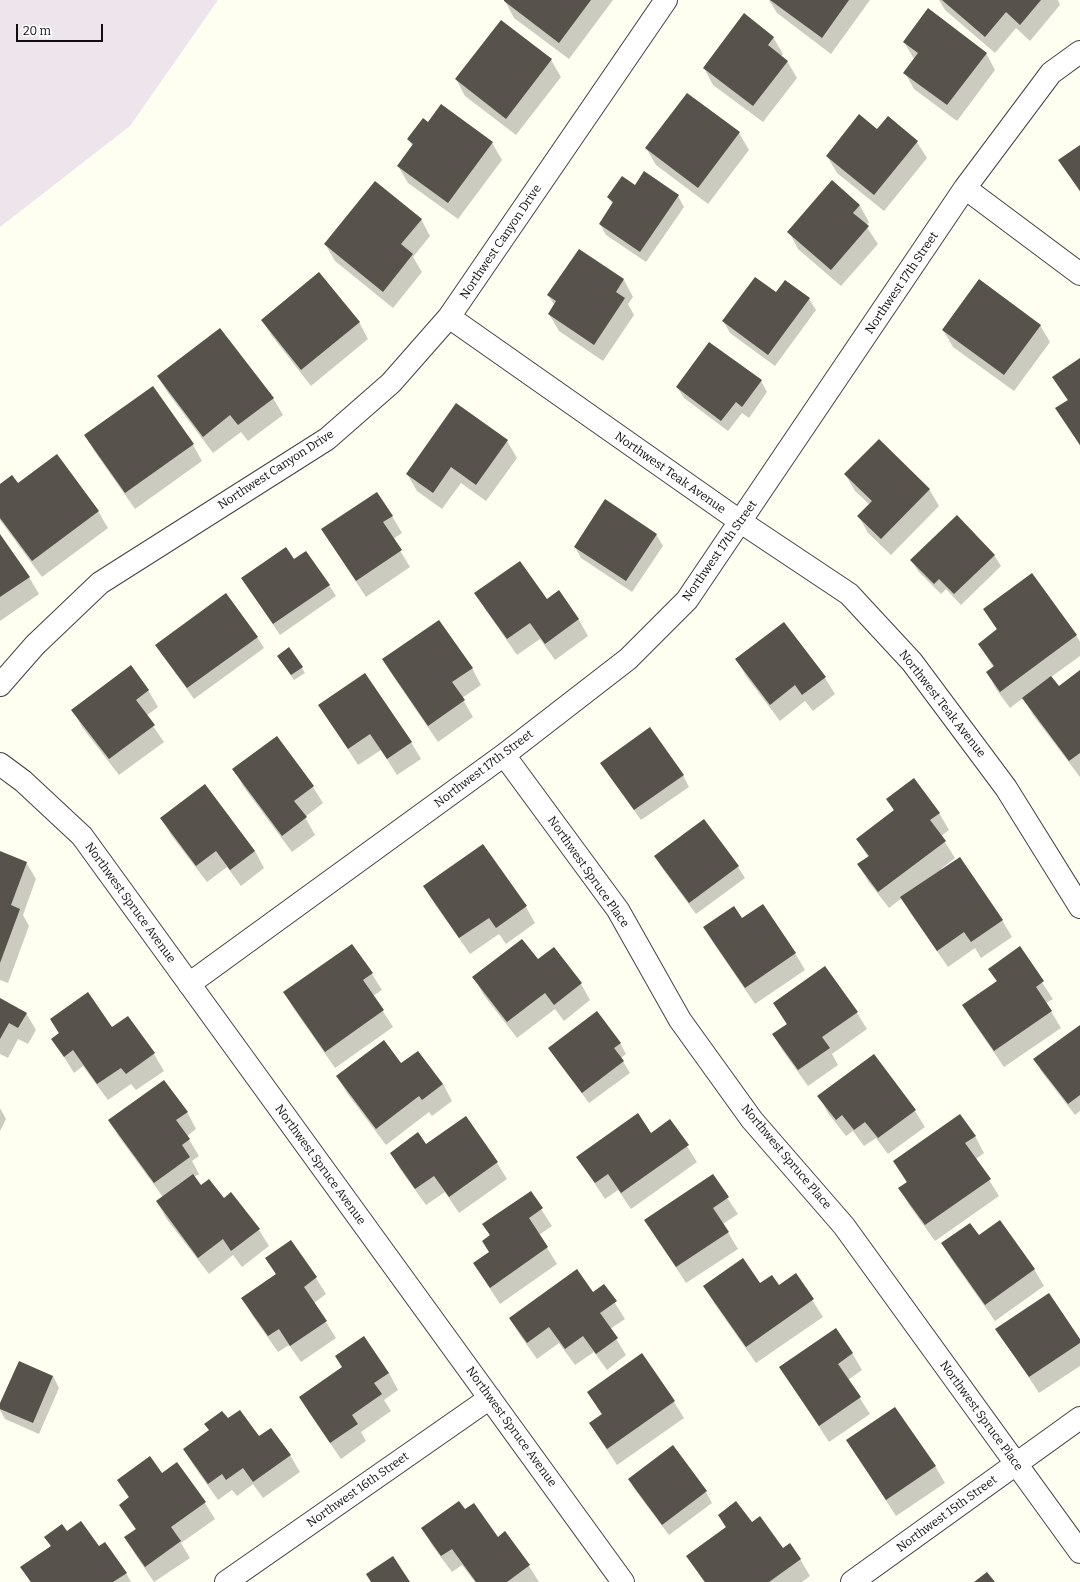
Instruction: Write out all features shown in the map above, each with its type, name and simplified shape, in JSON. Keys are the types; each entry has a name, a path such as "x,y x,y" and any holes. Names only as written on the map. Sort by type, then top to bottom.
{"street":[{"name":"Northwest Canyon Drive","path":"0,685 35,645 100,583 327,439 392,384 449,318 666,0"},
{"name":"Northwest 17th Street","path":"189,984 504,755 628,659 687,600 965,188 1051,73 1080,52"},
{"path":"965,188 1080,274"},
{"name":"Northwest Teak Avenue","path":"449,318 741,522 849,594 912,662 1006,788 1080,907"},
{"name":"Northwest Spruce Place","path":"504,755 618,910 680,1020 747,1114 844,1226 1080,1552"},
{"name":"Northwest Spruce Avenue","path":"0,764 23,781 82,836 623,1582"},
{"name":"Northwest 16th Street","path":"226,1582 490,1398"},
{"name":"Northwest 15th Street","path":"852,1582 1080,1418"}],"shaded area":[{"path":"0,0 218,0 130,126 0,227"}],"building":[{"path":"504,0 591,0 559,43"},
{"path":"770,0 849,0 822,38"},
{"path":"942,0 1041,0 1020,25 1006,12 985,37"},
{"path":"928,8 987,53 947,105 903,73 918,53 903,42"},
{"path":"744,13 774,37 768,45 788,61 753,106 703,68"},
{"path":"501,20 552,59 506,119 455,79"},
{"path":"687,93 740,132 698,188 645,148"},
{"path":"441,104 493,142 448,203 397,166 413,144 407,139 423,118 428,122"},
{"path":"859,114 877,129 888,116 918,141 874,195 826,156"},
{"path":"1080,145 1080,191 1058,160"},
{"path":"644,171 679,195 640,252 599,224 613,202 607,197 622,176 635,185"},
{"path":"832,180 860,205 853,213 869,226 831,270 787,232"},
{"path":"375,181 422,219 401,244 413,254 383,292 324,244"},
{"path":"579,249 624,279 616,292 625,298 594,345 548,314 556,301 547,295"},
{"path":"319,272 360,322 301,370 261,320"},
{"path":"755,277 776,292 785,280 810,298 768,355 722,321"},
{"path":"979,279 1041,325 1004,375 942,330"},
{"path":"220,328 274,398 238,425 230,415 203,437 157,376"},
{"path":"709,342 762,380 742,407 736,402 721,421 676,387"},
{"path":"1080,358 1080,445 1055,408 1068,400 1052,377"},
{"path":"153,386 194,444 125,493 84,435"},
{"path":"456,403 508,440 476,485 451,467 433,493 406,474"},
{"path":"879,439 930,489 881,539 857,516 872,501 844,474"},
{"path":"57,454 99,511 32,561 0,518 0,484 12,475 18,483"},
{"path":"377,492 393,516 383,522 402,550 356,581 321,529"},
{"path":"605,499 657,534 626,581 574,547"},
{"path":"957,515 995,555 954,594 939,579 934,584 910,560"},
{"path":"0,534 30,577 0,597"},
{"path":"286,547 294,559 306,551 330,585 273,624 241,578"},
{"path":"520,561 547,599 559,590 579,619 545,644 530,623 507,639 474,593"},
{"path":"1032,573 1077,635 1000,692 986,672 994,666 978,644 997,629 983,609"},
{"path":"226,593 258,637 187,688 155,645"},
{"path":"439,620 473,668 452,682 465,700 428,726 382,659"},
{"path":"784,622 826,677 802,695 795,685 770,705 735,659"},
{"path":"289,647 303,667 291,675 277,656"},
{"path":"131,665 149,690 136,700 155,725 109,759 71,710"},
{"path":"1080,670 1080,753 1069,761 1022,698 1051,676 1059,686"},
{"path":"365,673 412,742 387,759 370,734 348,749 318,705"},
{"path":"650,727 684,775 634,810 600,763"},
{"path":"277,736 314,786 294,801 307,817 282,836 232,769"},
{"path":"914,778 940,813 930,820 946,841 878,892 857,864 869,856 856,839 894,810 886,799"},
{"path":"205,784 255,851 230,870 216,851 196,866 160,818"},
{"path":"704,819 739,866 689,903 654,856"},
{"path":"483,844 527,906 496,928 489,918 459,938 423,886"},
{"path":"0,851 27,862 11,905 20,909 0,963"},
{"path":"960,857 1003,920 971,942 964,932 937,951 900,897"},
{"path":"763,904 796,953 745,988 703,927 734,906 742,918"},
{"path":"522,939 538,959 554,947 582,983 554,1005 545,993 507,1022 472,977"},
{"path":"352,944 373,973 363,980 384,1010 325,1052 283,992"},
{"path":"1020,946 1044,981 1036,987 1052,1011 994,1051 962,1005 997,981 988,969"},
{"path":"825,966 858,1012 822,1037 830,1048 798,1070 772,1034 787,1024 773,1003"},
{"path":"88,992 112,1027 128,1016 155,1053 126,1074 121,1068 97,1084 73,1050 64,1057 51,1039 59,1033 50,1019"},
{"path":"0,998 27,1013 18,1028 9,1023 0,1039"},
{"path":"597,1011 621,1043 614,1048 624,1061 582,1093 548,1048"},
{"path":"1080,1025 1080,1095 1068,1104 1033,1059"},
{"path":"384,1040 401,1063 418,1051 443,1084 422,1100 419,1096 376,1129 336,1076"},
{"path":"874,1054 916,1110 878,1138 865,1122 854,1130 842,1115 836,1120 817,1096"},
{"path":"164,1080 188,1112 176,1120 190,1139 182,1145 190,1157 154,1183 108,1120"},
{"path":"638,1113 651,1133 670,1119 689,1145 621,1193 608,1174 595,1183 576,1157"},
{"path":"960,1114 976,1136 965,1143 991,1179 925,1225 898,1188 907,1182 893,1161"},
{"path":"466,1116 498,1162 449,1197 434,1176 415,1189 390,1153 418,1132 426,1144"},
{"path":"193,1174 201,1185 209,1179 224,1198 231,1192 260,1229 231,1251 223,1239 198,1258 156,1201"},
{"path":"713,1174 729,1197 713,1208 729,1232 676,1267 644,1220"},
{"path":"531,1191 543,1208 529,1218 548,1247 490,1288 473,1263 489,1252 482,1241 490,1235 482,1224"},
{"path":"1000,1220 1035,1269 985,1305 941,1243 970,1223 979,1235"},
{"path":"291,1240 317,1277 304,1287 327,1321 290,1346 279,1329 268,1336 241,1298 276,1274 265,1258"},
{"path":"743,1258 760,1283 772,1275 779,1285 796,1273 814,1299 746,1347 703,1286"},
{"path":"577,1269 593,1292 604,1284 617,1301 600,1313 618,1338 596,1354 583,1336 565,1349 549,1327 527,1343 509,1318"},
{"path":"1049,1293 1080,1339 1080,1343 1029,1377 995,1329"},
{"path":"836,1328 853,1353 838,1364 861,1397 819,1426 779,1367"},
{"path":"364,1336 389,1373 374,1383 382,1394 352,1415 358,1424 330,1443 299,1397 342,1367 335,1356"},
{"path":"642,1353 675,1401 607,1449 589,1423 602,1414 587,1392"},
{"path":"19,1361 53,1376 33,1423 0,1409 0,1403"},
{"path":"895,1407 936,1466 886,1500 846,1440"},
{"path":"240,1410 259,1436 271,1428 291,1455 253,1482 243,1468 226,1480 222,1474 208,1484 183,1449 209,1430 204,1424 222,1411 228,1418"},
{"path":"673,1445 707,1491 662,1525 628,1479"},
{"path":"150,1456 162,1473 177,1462 206,1502 171,1527 181,1541 145,1567 124,1537 136,1529 119,1505 129,1497 117,1480"},
{"path":"459,1501 465,1509 474,1503 498,1537 505,1531 530,1565 507,1582 476,1582 452,1549 441,1556 421,1528"},
{"path":"736,1501 752,1522 760,1516 783,1548 790,1543 801,1559 769,1582 705,1582 686,1556 726,1527 718,1515"},
{"path":"81,1521 99,1546 105,1542 127,1573 113,1582 31,1582 20,1567 51,1546 44,1537 62,1524 67,1531"},
{"path":"393,1556 410,1582 371,1582 366,1574"},
{"path":"987,1572 995,1582 974,1582"}]}
